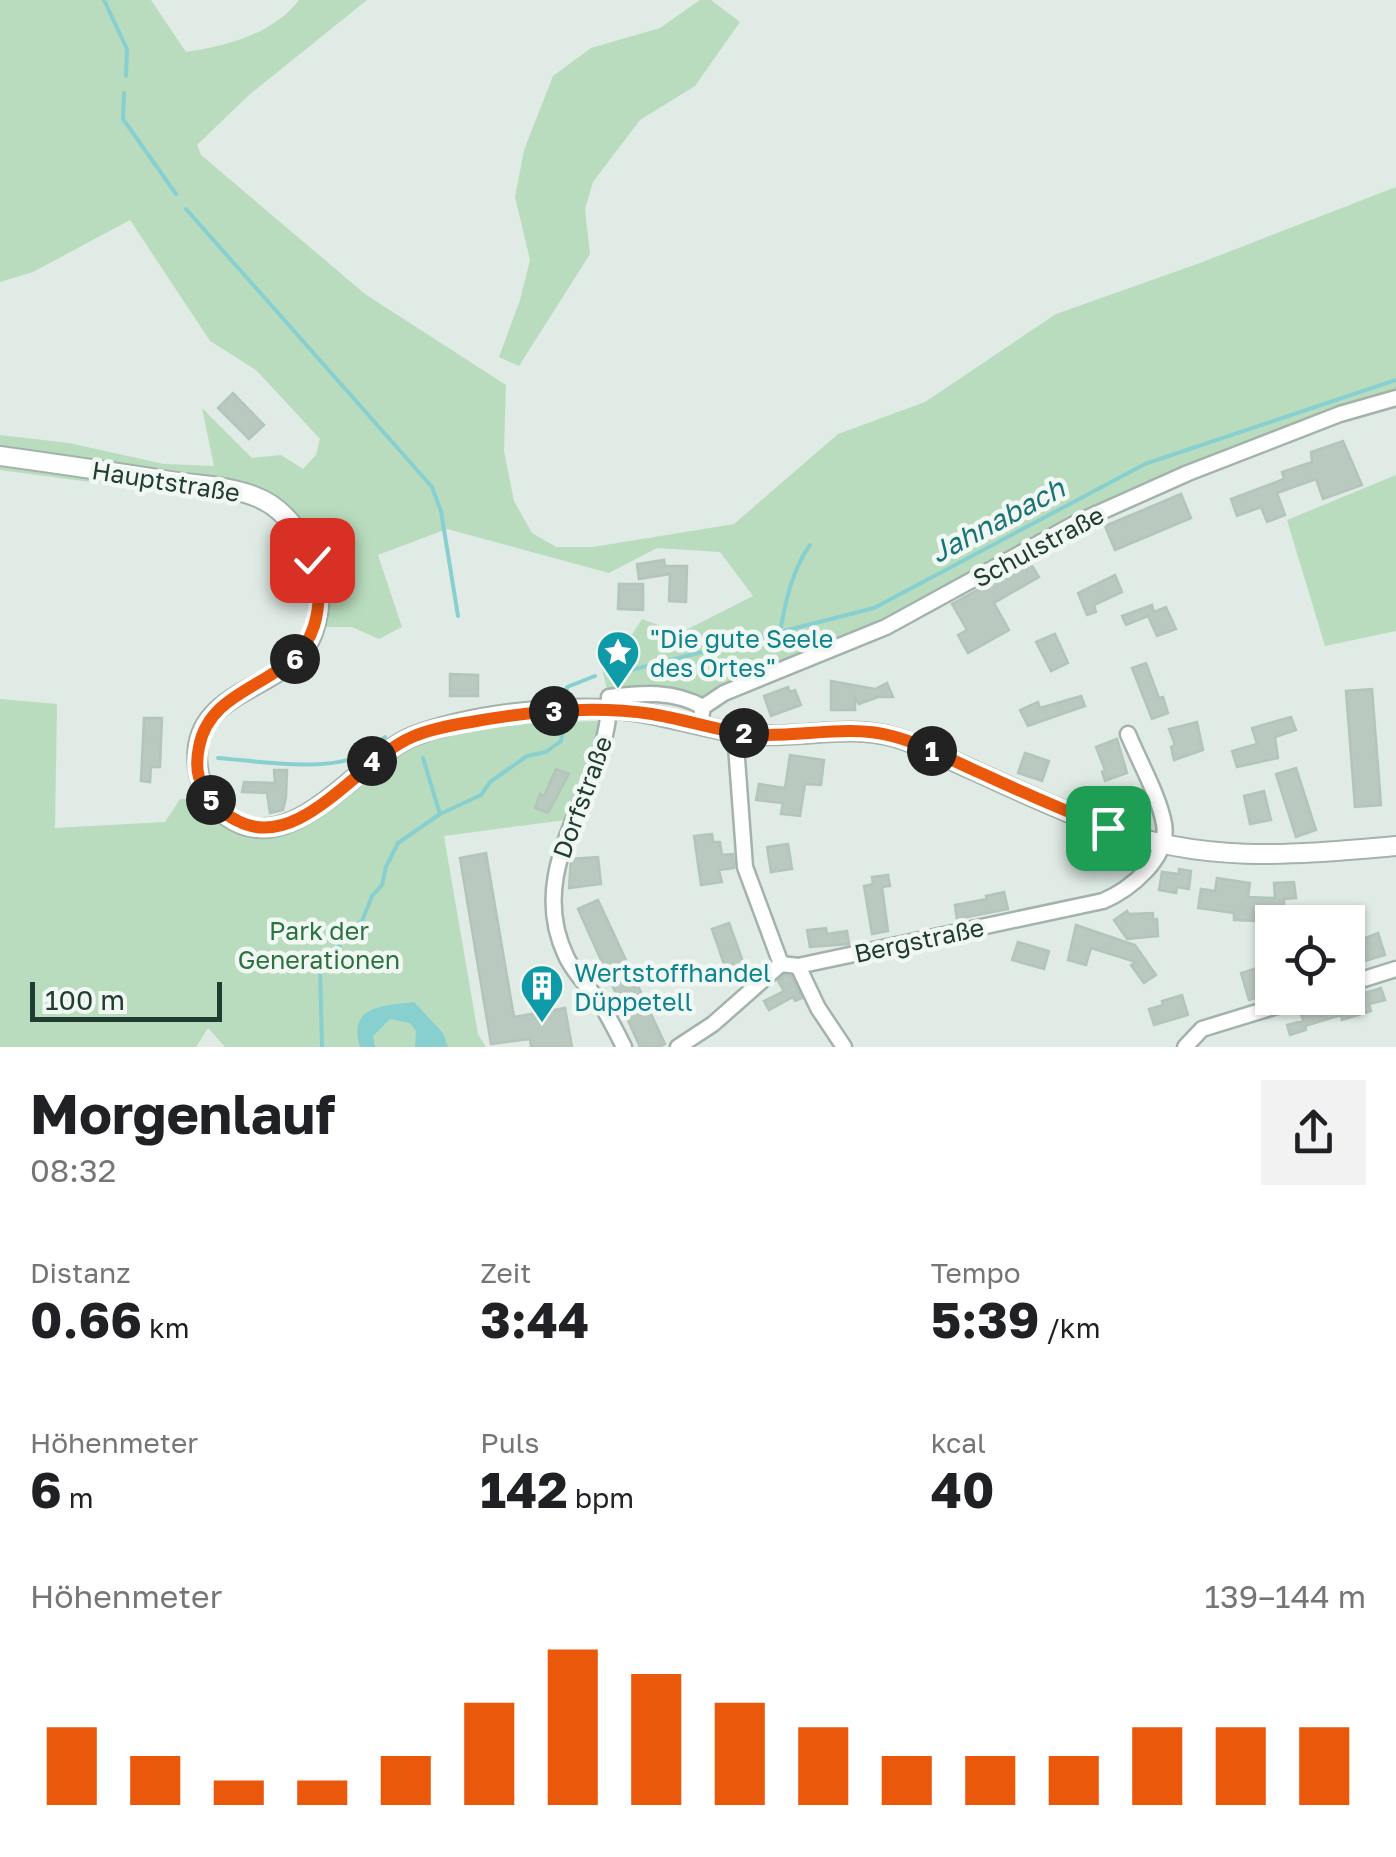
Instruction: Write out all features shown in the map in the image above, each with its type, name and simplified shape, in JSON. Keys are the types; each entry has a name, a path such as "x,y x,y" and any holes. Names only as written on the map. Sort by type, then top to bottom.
{"street":[{"name":"Schulstraße","path":"701,715 724,693 886,627 1092,516 1340,414 1396,398"},
{"name":"Hauptstraße","path":"0,456 256,496 297,530 312,560 320,594 310,640 283,668 218,709 208,720 199,746 198,775 209,798 226,816 244,825 264,827 294,822 320,806 374,760 412,737 514,714 609,709 701,715 735,732 763,735 851,731 891,736 1108,828 1162,844 1237,856 1290,856 1396,846"},
{"name":"Dorfstraße","path":"609,709 607,732 557,862 554,901 566,957 603,1007 624,1047"},
{"path":"678,1047 713,1024 781,964 745,867 735,732"},
{"path":"1128,734 1164,826 1162,844"},
{"name":"Bergstraße","path":"781,964 798,966 1102,901 1122,893 1142,876 1162,844"},
{"path":"798,966 818,1008 844,1047"},
{"path":"1365,979 1396,969"},
{"path":"1184,1047 1202,1029 1255,1013"}],"green space":[{"path":"0,0 151,0 186,52 263,30 299,0 367,0 249,95 197,145 201,155 365,294 506,385 504,451 514,501 532,533 556,547 593,547 734,524 838,434 925,402 1056,314 1396,187 1396,398 1188,473 972,581 703,707 688,698 609,697 602,669 618,656 642,619 680,633 753,596 720,552 657,548 609,573 447,529 378,555 402,627 379,639 352,627 314,627 319,611 306,544 270,512 232,501 0,470 0,435 69,443 164,464 214,466 202,408 252,458 281,455 303,469 316,455 320,439 256,370 210,341 130,220 33,272 0,282"},
{"path":"700,0 711,0 740,22 695,86 640,120 593,182 585,209 590,254 519,366 499,357 530,260 515,197 524,150 553,76 591,48 660,28"},
{"path":"1396,475 1396,631 1325,646 1287,520"},
{"name":"Park der Generationen","path":"0,699 57,704 55,828 165,822 180,799 203,798 265,834 414,742 496,723 600,721 604,728 566,820 444,836 478,1034 486,1047 225,1047 208,1028 196,1047 0,1047"}],"water":[{"path":"414,1002 443,1033 448,1047 415,1047 416,1031 410,1023 390,1019 373,1036 375,1047 360,1047 357,1033 363,1015 380,1007"}],"building":[{"path":"233,393 264,425 249,439 218,408"},
{"path":"1343,441 1362,485 1323,499 1316,479 1277,493 1285,515 1267,522 1261,507 1237,516 1231,499 1284,479 1282,472 1312,462 1311,452"},
{"path":"1181,494 1191,518 1115,550 1105,526"},
{"path":"664,560 665,566 687,566 686,602 669,601 670,574 639,579 637,564"},
{"path":"1029,561 1039,577 994,603 1009,630 968,653 958,635 967,630 952,604"},
{"path":"1115,575 1122,592 1094,605 1096,612 1087,615 1078,593"},
{"path":"619,584 643,584 643,610 618,609"},
{"path":"1152,605 1154,612 1166,607 1176,629 1157,636 1148,616 1126,625 1122,616"},
{"path":"1055,634 1068,663 1051,671 1036,642"},
{"path":"1146,663 1168,713 1152,719 1132,668"},
{"path":"450,674 478,675 478,696 450,696"},
{"path":"831,681 875,689 887,683 893,697 878,697 859,704 855,698 855,710 831,710"},
{"path":"788,687 790,692 795,690 801,705 771,716 764,696"},
{"path":"1372,689 1381,805 1355,807 1346,691"},
{"path":"1081,696 1085,706 1028,726 1020,710 1038,702 1040,708"},
{"path":"1291,717 1296,730 1275,737 1278,758 1237,767 1232,751 1257,744 1252,728"},
{"path":"144,718 162,718 160,767 151,767 150,782 141,781"},
{"path":"1197,722 1203,750 1174,760 1171,747 1175,745 1169,729"},
{"path":"1117,739 1127,773 1105,781 1096,747"},
{"path":"1025,753 1049,761 1042,781 1018,773"},
{"path":"790,755 824,760 821,785 805,784 800,816 781,814 783,803 756,800 759,784 785,788"},
{"path":"1296,768 1316,830 1296,837 1276,774"},
{"path":"556,769 569,774 548,813 535,808"},
{"path":"274,770 287,770 286,797 283,810 270,813 267,793 242,792 244,782 275,783"},
{"path":"1264,791 1271,820 1250,824 1244,796"},
{"path":"712,834 713,842 720,842 722,855 733,854 734,868 719,870 722,882 701,885 694,836"},
{"path":"788,844 792,869 771,872 767,847"},
{"path":"486,853 514,1017 565,1008 572,1047 531,1047 530,1039 491,1044 460,858"},
{"path":"598,857 601,884 569,888 571,859"},
{"path":"1179,869 1191,871 1189,889 1177,887 1176,893 1159,890 1162,872 1179,874"},
{"path":"888,875 890,886 882,887 888,931 872,934 864,886 873,884 872,877"},
{"path":"1217,878 1250,883 1248,897 1275,898 1274,883 1294,882 1296,898 1284,899 1284,905 1255,905 1255,921 1234,920 1234,913 1198,908 1201,889 1215,891"},
{"path":"1004,892 1008,909 957,919 955,905"},
{"path":"598,900 665,1044 659,1047 640,1047 578,909"},
{"path":"1127,911 1153,913 1158,936 1127,939 1114,920"},
{"path":"729,923 745,967 727,973 712,929"},
{"path":"1076,925 1135,945 1156,975 1144,983 1131,965 1136,962 1091,948 1086,965 1068,960"},
{"path":"826,928 827,934 847,931 849,944 810,947 807,930"},
{"path":"1378,933 1385,955 1365,961 1365,938"},
{"path":"1018,942 1049,951 1044,969 1012,960"},
{"path":"1255,969 1255,998 1249,1000 1241,973"},
{"path":"784,975 791,976 802,998 795,1001 793,997 769,1010 764,1001 784,991 778,981"},
{"path":"1381,988 1385,1000 1369,1004 1371,1011 1365,1013 1365,993"},
{"path":"1182,995 1188,1015 1154,1025 1149,1009"},
{"path":"1301,1015 1341,1015 1290,1035 1287,1025 1303,1021"}],"waterway":[{"path":"104,0 127,49 126,76"},
{"path":"124,93 123,119 176,194"},
{"path":"186,209 432,487 441,511 458,616"},
{"name":"Jahnabach","path":"612,675 874,608 1145,464 1396,380"},
{"path":"780,633 794,576 810,545"},
{"path":"565,702 567,687 595,676"},
{"path":"322,1047 320,967 340,945 344,933 362,921 372,896 382,885 398,843 440,814 481,795 490,782 527,756 546,752 561,741 565,715"},
{"path":"218,758 290,764 344,761 359,756 385,737"},
{"path":"423,758 440,814"}],"place":[{"name":"\"Die gute Seele des Ortes\"","path":"618,690"},
{"name":"Wertstoffhandel Düppetell","path":"542,1024"}],"route":[{"path":"312,560 320,594 310,640 293,661 218,709 201,734 198,775 209,798 226,816 244,825 264,827 294,822 320,806 374,760 412,737 514,714 609,709 763,735 851,731 891,736 1108,828"}]}
